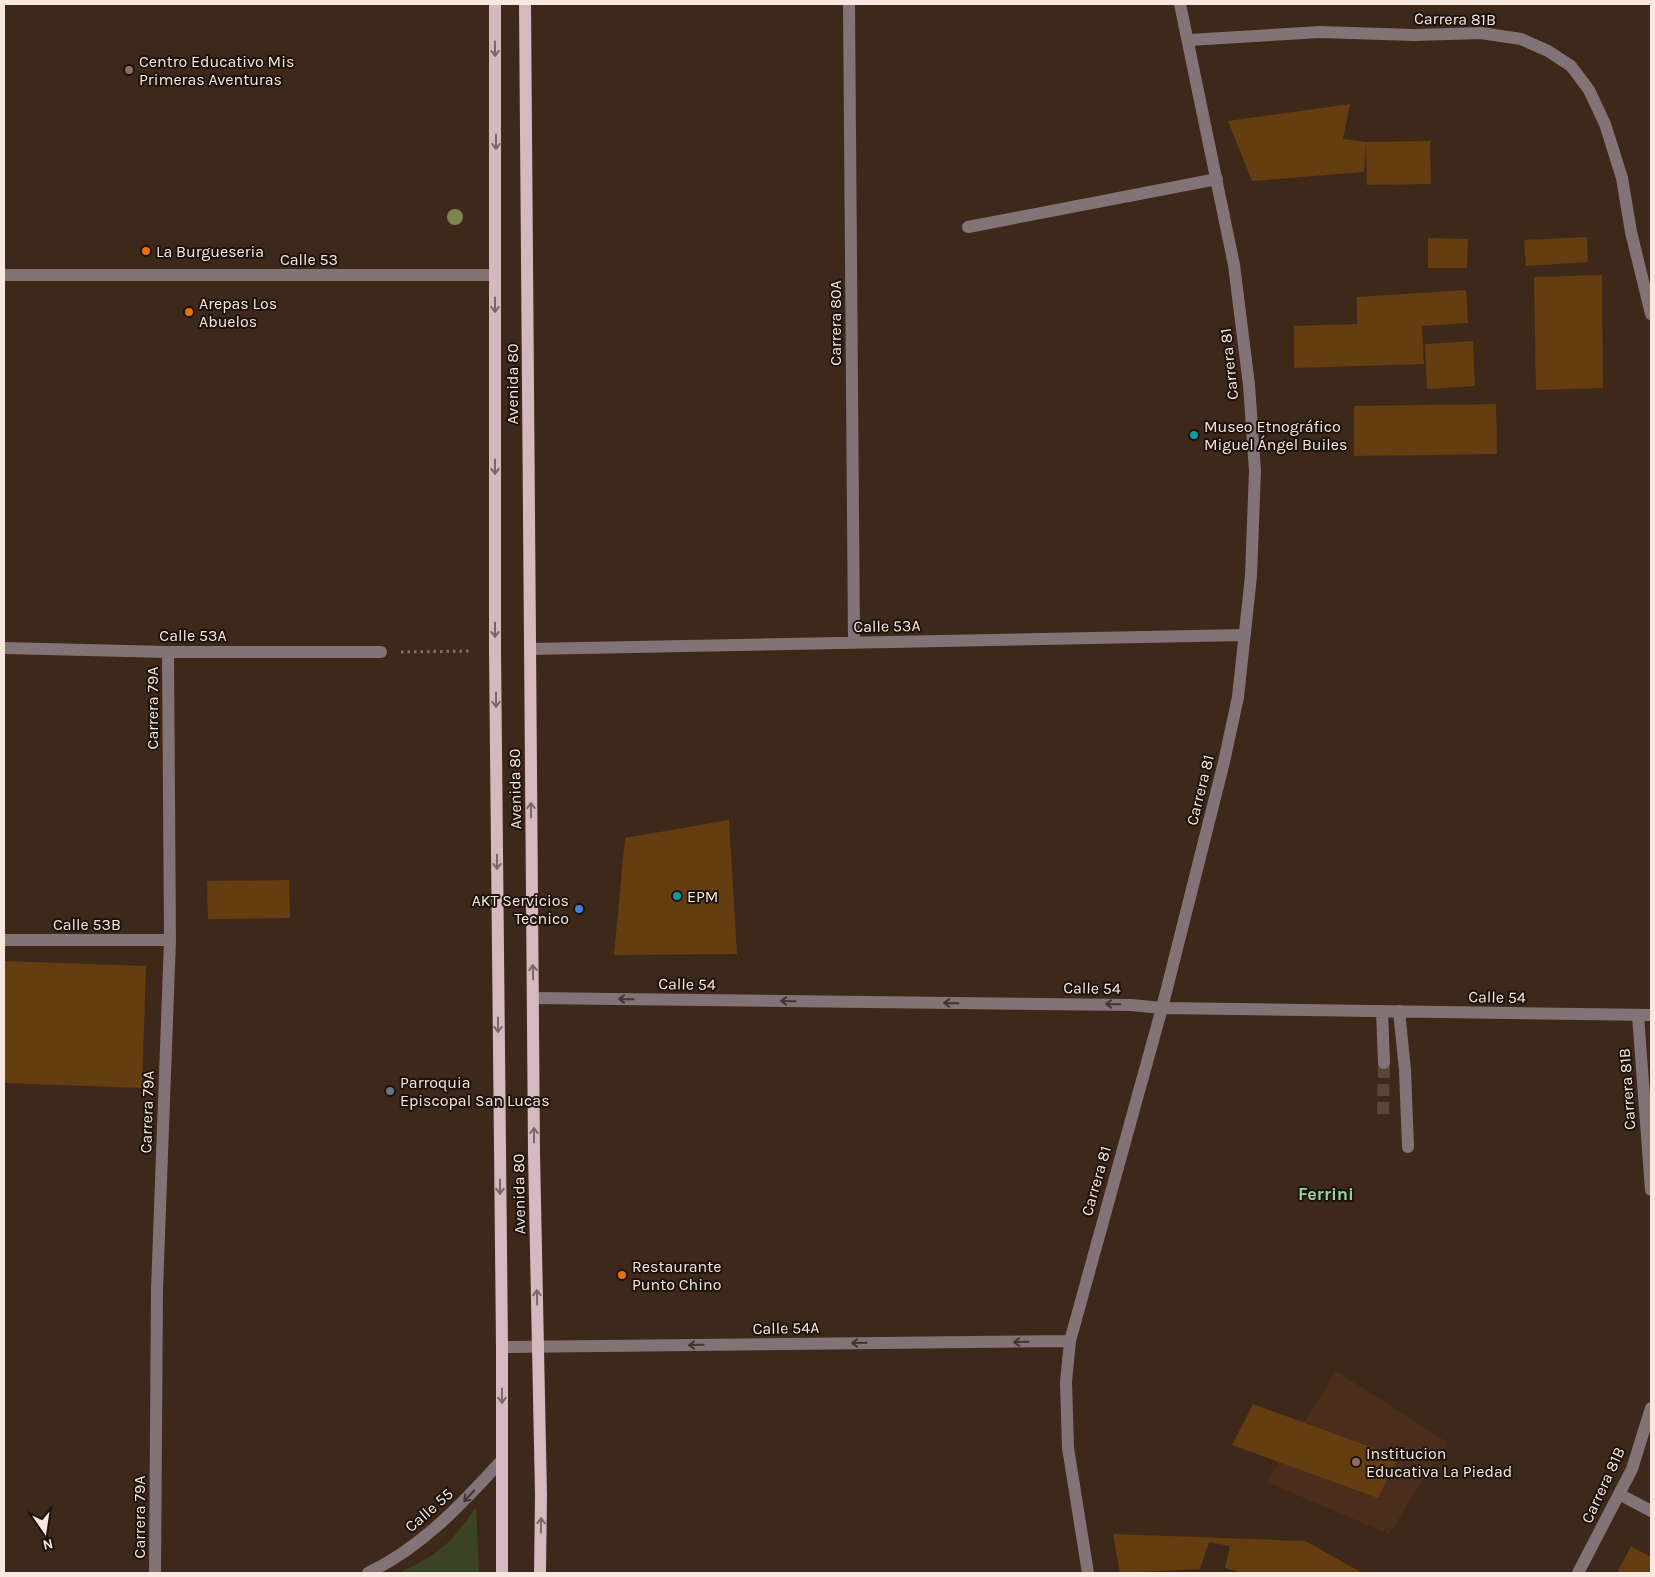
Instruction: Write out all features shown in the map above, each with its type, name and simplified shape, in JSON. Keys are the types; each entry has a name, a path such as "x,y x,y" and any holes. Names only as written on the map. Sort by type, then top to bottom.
{"main road":[{"name":"Avenida 80","path":"495,4 495,671 502,1347 502,1573"},
{"name":"Avenida 80","path":"525,4 533,998 540,1573"}],"street":[{"name":"Carrera 80A","path":"849,4 854,642"},
{"name":"Carrera 81","path":"1088,1573 1068,1448 1066,1382 1070,1341 1162,1008 1224,762 1238,697 1251,576 1255,471 1249,385 1234,265 1180,4"},
{"name":"Carrera 81B","path":"1188,40 1320,32 1414,35 1481,33 1520,39 1548,51 1571,66 1589,90 1605,124 1622,178 1631,232 1651,314"},
{"path":"968,227 1217,179"},
{"name":"Calle 53","path":"4,275 495,275"},
{"name":"Calle 53A","path":"530,649 1245,635"},
{"name":"Calle 53A","path":"4,648 168,652 381,652"},
{"name":"Carrera 79A","path":"155,1573 157,1290 170,940 168,652"},
{"name":"Calle 53B","path":"4,940 170,940"},
{"name":"Calle 54","path":"533,998 1132,1005 1162,1008 1645,1015"},
{"path":"1382,1011 1384,1064"},
{"path":"1400,1011 1405,1070 1408,1147"},
{"name":"Carrera 81B","path":"1645,1015 1651,1190"},
{"name":"Calle 54A","path":"502,1347 1070,1341"},
{"name":"Carrera 81B","path":"1578,1573 1632,1470 1651,1408"},
{"name":"Calle 55","path":"368,1573 418,1542 446,1519 502,1460"},
{"path":"1620,1494 1651,1511"}],"path":[{"path":"381,652 471,651"}],"shaded area":[{"name":"Institucion Educativa La Piedad","path":"1336,1371 1447,1442 1389,1534 1266,1482"}],"green space":[{"path":"476,1507 479,1573 398,1573 424,1560 443,1547 459,1530"}],"building":[{"path":"1350,104 1343,139 1366,142 1430,141 1431,184 1367,185 1366,144 1364,172 1252,181 1228,121"},
{"path":"1587,237 1588,262 1526,266 1524,240"},
{"path":"1428,238 1468,239 1467,268 1428,268"},
{"path":"1602,275 1603,388 1536,390 1534,277"},
{"path":"1466,290 1468,323 1422,326 1424,364 1294,368 1294,326 1357,324 1357,297"},
{"path":"1473,341 1475,386 1427,389 1425,344"},
{"path":"1496,404 1497,454 1354,456 1354,406"},
{"name":"EPM","path":"729,820 737,954 614,955 625,838"},
{"path":"289,880 290,918 208,919 207,881"},
{"path":"4,961 146,966 142,1088 4,1083"},
{"path":"1253,1404 1398,1457 1378,1498 1232,1445"},
{"path":"1113,1534 1305,1541 1363,1573 1243,1573 1225,1568 1230,1546 1209,1542 1200,1569 1120,1573"},
{"path":"1631,1546 1651,1557 1651,1573 1617,1573"}],"tunnel":[{"path":"1383,1114 1384,1063"}],"place":[{"name":"Centro Educativo Mis Primeras Aventuras","path":"129,70"},
{"name":"La Burgueseria","path":"146,251"},
{"name":"Arepas Los Abuelos","path":"189,312"},
{"name":"Museo Etnográfico Miguel Ángel Builes","path":"1194,435"},
{"name":"EPM","path":"677,896"},
{"name":"AKT Servicios Tecnico","path":"579,909"},
{"name":"Parroquia Episcopal San Lucas","path":"390,1091"},
{"name":"Restaurante Punto Chino","path":"622,1275"},
{"name":"Institucion Educativa La Piedad","path":"1356,1462"}],"district":[{"name":"Ferrini","path":"1326,1194"}]}
